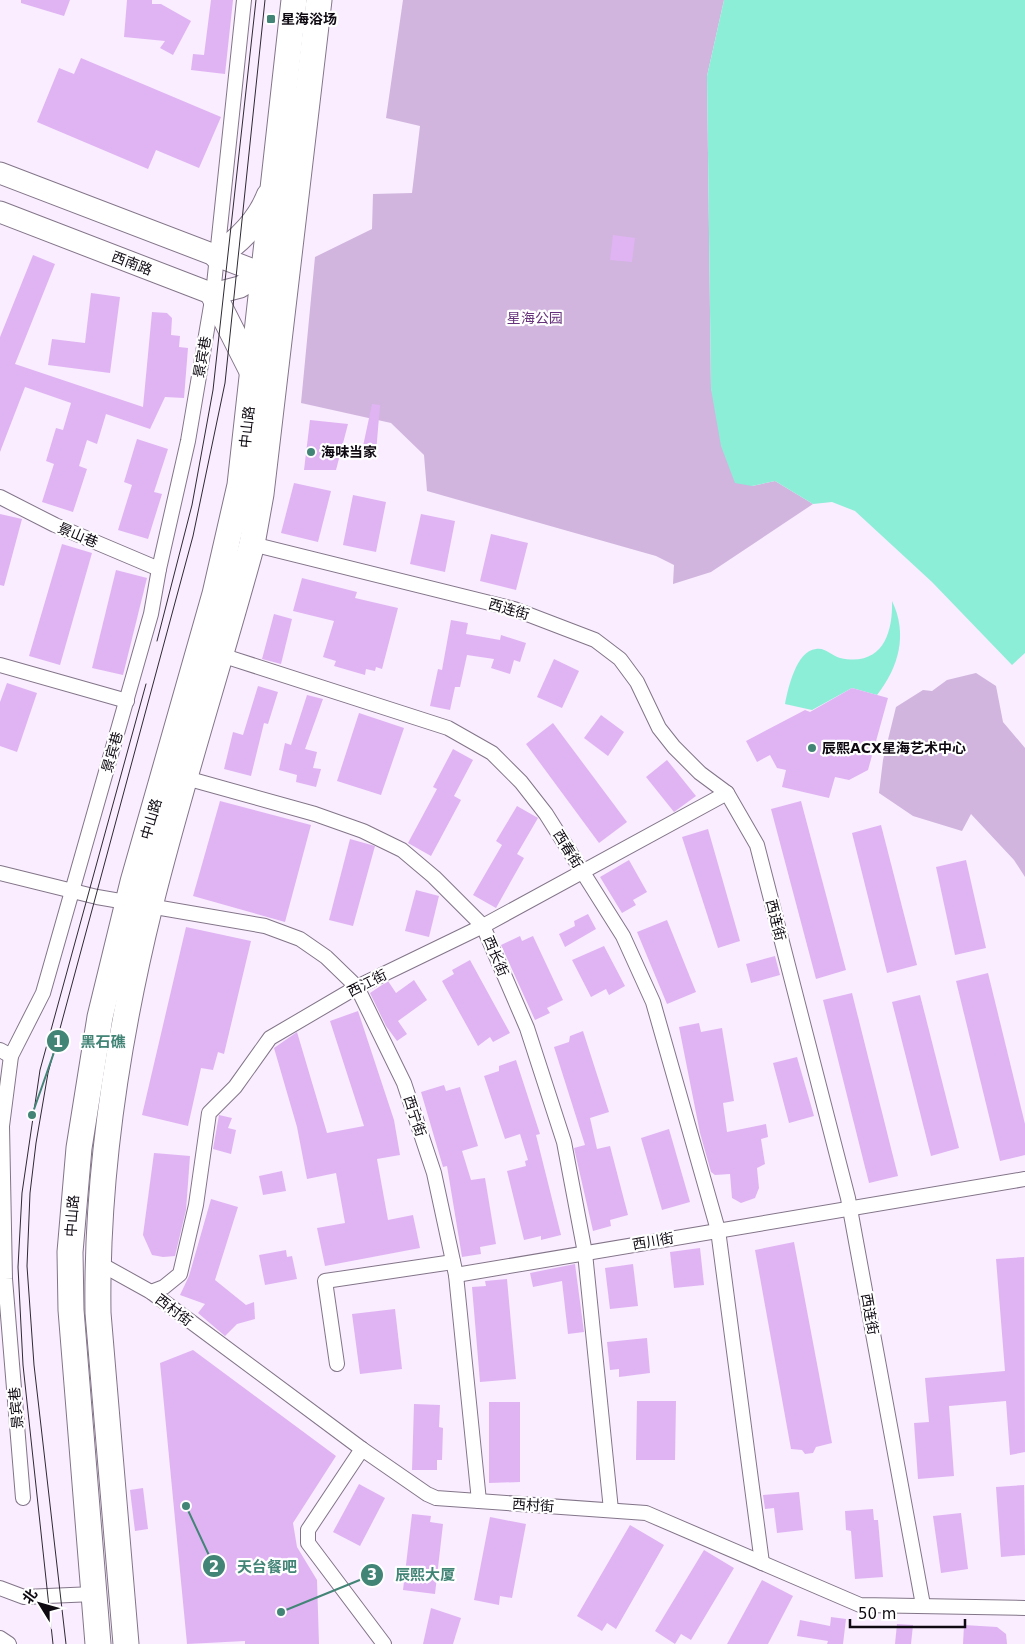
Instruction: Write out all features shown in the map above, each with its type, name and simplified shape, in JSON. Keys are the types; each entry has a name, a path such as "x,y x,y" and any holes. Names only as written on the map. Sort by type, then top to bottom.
{"highway":[{"name":"中山路","path":"126,1644 98,1314 98,1262 104,1157 125,1020 139,905 230,538 240,486 294,0"},
{"name":"中山路","path":"98,1644 70,1310 70,1252 74,1191 86,1094 100,1017 186,778 252,544 261,494 319,0"},
{"path":"217,256 234,244 247,231 267,201 274,184"},
{"path":"213,294 253,373"}],"main road":[{"path":"0,173 264,274 276,282 284,295"},
{"name":"西南路","path":"0,212 213,294"},
{"path":"213,294 240,287 289,257"}],"street":[{"name":"景宾巷","path":"23,1498 2,1279 2,1126 6,1053 43,993 151,614 158,569 188,441 213,294 244,0"},
{"name":"景山巷","path":"0,497 55,525 158,569"},
{"name":"西连街","path":"252,544 514,609 595,640 620,659 637,682 659,728 674,747 700,773 727,793 757,845 850,1207 923,1605"},
{"name":"西春街","path":"221,656 448,728 492,752 546,814 623,936 653,1002 718,1230 762,1563"},
{"path":"0,665 126,701"},
{"name":"西长街","path":"186,778 315,814 363,831 402,850 434,877 483,926 527,1028 564,1142 585,1253 610,1510"},
{"name":"西江街","path":"151,1292 164,1287 180,1274 196,1205 209,1113 235,1087 270,1038 357,987 483,926 727,793"},
{"name":"西宁街","path":"0,873 139,905 265,926 300,939 326,957 357,987 404,1082 434,1173 455,1269 479,1501"},
{"name":"西川街","path":"337,1364 325,1281 455,1269 585,1253 1025,1179"},
{"name":"西村街","path":"98,1262 151,1292 362,1449 427,1494 436,1498 646,1513 860,1605 1025,1608"},
{"path":"362,1449 308,1530 308,1543 384,1644"},
{"path":"0,1588 24,1597 94,1594"},
{"path":"0,1638 10,1644"}],"green space":[{"name":"星海公园","path":"403,0 724,0 707,76 711,389 752,486 775,481 813,504 711,572 673,584 674,565 656,556 427,491 424,455 391,423 301,403 315,257 372,229 373,194 412,193 420,126 386,118"},
{"path":"976,673 996,686 1003,722 1025,748 1025,877 1014,860 971,814 962,831 913,816 879,793 883,760 896,707 923,690 932,691 947,680"}],"shaded area":[{"path":"724,0 1025,0 1025,653 1012,665 932,582 855,511 832,502 813,504 775,481 752,486 735,483 721,446 711,389 707,76"},
{"path":"892,601 900,626 899,650 891,673 877,695 852,688 812,710 785,704 788,689 798,663 809,651 822,649 840,658 854,659 866,658 875,653 887,636 892,613"}],"building":[{"path":"21,0 70,0 64,16 21,3"},
{"path":"127,0 152,0 152,4 161,4 191,21 173,55 160,48 165,41 124,37"},
{"path":"211,0 233,0 225,74 191,70 193,54 204,55"},
{"path":"81,58 221,117 199,168 156,150 148,169 37,122 59,68 74,74"},
{"path":"613,235 635,238 632,262 610,260"},
{"path":"33,255 55,264 15,364 143,407 152,312 167,313 172,318 171,335 180,336 179,347 188,348 184,398 165,397 150,429 106,414 97,444 87,440 79,466 87,469 73,512 42,502 54,464 46,461 56,428 63,430 71,403 25,387 0,452 0,337"},
{"path":"91,293 120,297 110,373 48,365 52,339 85,343"},
{"path":"372,404 380,405 376,453 362,451"},
{"path":"310,420 348,424 336,470 304,470"},
{"path":"137,439 168,449 154,492 162,494 148,539 118,530 132,485 124,482"},
{"path":"294,483 331,491 318,542 281,533"},
{"path":"353,495 386,502 376,552 343,545"},
{"path":"0,514 22,519 4,586 0,585"},
{"path":"421,514 455,521 445,572 410,564"},
{"path":"491,534 528,543 516,590 480,581"},
{"path":"62,544 92,553 60,665 29,656"},
{"path":"116,570 147,578 123,675 92,668"},
{"path":"302,578 357,592 355,598 398,608 382,669 376,667 375,671 366,669 365,675 334,666 336,661 323,657 334,621 293,611"},
{"path":"274,614 292,619 281,664 262,659"},
{"path":"451,620 468,623 466,634 500,640 501,635 526,643 520,662 514,660 510,674 491,668 494,659 467,655 460,687 455,687 450,710 430,706 438,669 442,670"},
{"path":"554,659 579,671 562,708 537,697"},
{"path":"7,683 37,693 17,752 0,746 0,702"},
{"path":"258,686 278,692 268,724 264,723 251,776 224,769 233,732 243,735"},
{"name":"辰熙ACX星海艺术中心","path":"852,688 888,698 868,770 849,780 835,777 829,798 782,787 786,770 777,768 770,755 757,762 746,741 805,710 810,712"},
{"path":"307,695 323,699 305,749 317,752 313,768 321,769 316,787 296,782 297,775 279,770 285,743 291,745"},
{"path":"359,713 404,728 381,795 337,781"},
{"path":"601,715 624,732 608,756 584,738"},
{"path":"553,723 627,822 599,843 526,744"},
{"path":"453,749 473,760 454,796 461,800 431,856 408,843 437,789 433,787"},
{"path":"667,760 696,796 674,812 646,777"},
{"path":"220,801 311,825 285,922 193,896"},
{"path":"801,801 846,970 816,979 771,809"},
{"path":"517,806 538,818 517,854 524,858 496,908 473,895 502,845 496,841"},
{"path":"881,825 917,965 887,973 852,833"},
{"path":"708,829 740,941 718,948 682,837"},
{"path":"350,839 375,846 353,926 329,920"},
{"path":"629,860 647,892 633,900 636,905 622,913 600,877"},
{"path":"966,860 986,948 955,955 936,867"},
{"path":"416,890 439,896 429,937 405,931"},
{"path":"588,914 596,929 565,947 559,934 575,926 574,921"},
{"path":"667,920 696,992 667,1004 637,932"},
{"path":"186,927 251,941 224,1054 218,1052 213,1070 201,1068 188,1126 142,1115"},
{"path":"520,936 522,941 533,936 563,1000 547,1008 550,1013 535,1020 501,945"},
{"path":"604,946 625,986 609,995 606,989 591,997 572,960"},
{"path":"775,956 780,975 751,983 746,964"},
{"path":"470,960 510,1033 493,1042 490,1037 478,1046 442,981 454,974 452,970"},
{"path":"988,973 1025,1124 1025,1155 1000,1161 956,981"},
{"path":"414,980 427,1000 398,1021 407,1034 397,1041 386,1026 370,993 388,981 396,993"},
{"path":"852,993 898,1176 869,1183 823,1000"},
{"path":"920,995 959,1148 931,1156 892,1002"},
{"path":"358,1011 394,1120 400,1155 377,1159 388,1220 413,1215 420,1248 325,1266 317,1228 345,1223 336,1173 307,1179 297,1127 274,1048 297,1032 327,1133 364,1126 330,1021"},
{"path":"699,1023 701,1032 722,1028 734,1101 723,1103 727,1132 766,1124 768,1137 761,1139 765,1164 757,1168 759,1188 755,1198 741,1203 732,1198 730,1174 715,1175 711,1172 700,1133 679,1027"},
{"path":"583,1031 609,1112 590,1118 597,1149 610,1146 628,1215 610,1220 611,1226 593,1231 574,1148 585,1145 554,1047 569,1042 570,1036"},
{"path":"797,1057 814,1116 789,1123 773,1063"},
{"path":"516,1060 540,1134 536,1135 561,1235 541,1240 541,1236 524,1240 507,1171 526,1166 525,1161 528,1160 520,1134 505,1139 484,1076 499,1071 499,1066"},
{"path":"444,1085 446,1091 460,1087 478,1146 462,1151 471,1180 485,1178 496,1244 480,1247 481,1254 462,1257 447,1166 443,1167 421,1092"},
{"path":"219,1115 232,1118 228,1128 236,1130 231,1154 213,1149"},
{"path":"669,1129 690,1202 662,1210 641,1138"},
{"path":"154,1153 190,1156 186,1210 175,1256 163,1257 152,1255 143,1235"},
{"path":"282,1171 286,1191 263,1195 259,1176"},
{"path":"211,1199 238,1207 215,1280 246,1305 254,1302 255,1319 237,1324 225,1336 198,1313 205,1304 180,1295 189,1276"},
{"path":"794,1242 832,1443 816,1447 813,1453 805,1454 802,1450 791,1449 755,1250"},
{"path":"700,1248 704,1285 674,1288 670,1252"},
{"path":"286,1250 287,1257 292,1256 297,1279 265,1285 259,1255"},
{"path":"1024,1257 1025,1452 1010,1455 1006,1401 949,1406 954,1476 918,1479 914,1423 929,1422 925,1378 1005,1371 996,1259"},
{"path":"575,1264 584,1332 568,1334 562,1281 533,1287 530,1273"},
{"path":"633,1264 638,1306 610,1309 605,1268"},
{"path":"507,1279 516,1379 480,1382 472,1287 486,1286 485,1281"},
{"path":"395,1309 402,1369 360,1374 352,1314"},
{"path":"647,1338 650,1373 619,1377 619,1369 610,1370 607,1342"},
{"path":"193,1350 336,1456 293,1523 297,1547 317,1580 319,1644 245,1644 245,1641 187,1644 160,1363"},
{"path":"637,1401 676,1401 675,1460 636,1460"},
{"path":"489,1402 520,1402 520,1482 489,1483"},
{"path":"414,1404 440,1405 439,1427 443,1428 442,1460 437,1460 437,1470 412,1470"},
{"path":"359,1484 385,1498 360,1546 333,1532"},
{"path":"1024,1485 1025,1555 1001,1557 996,1487"},
{"path":"143,1488 148,1529 135,1531 130,1490"},
{"path":"799,1492 803,1530 777,1533 774,1508 765,1509 763,1495"},
{"path":"873,1509 874,1520 878,1520 883,1577 855,1579 851,1531 846,1530 845,1511"},
{"path":"961,1513 968,1569 941,1573 933,1516"},
{"path":"412,1514 431,1516 430,1522 443,1524 435,1594 403,1590"},
{"path":"490,1517 526,1524 512,1598 500,1596 499,1605 474,1600"},
{"path":"630,1525 664,1545 616,1629 607,1623 602,1631 577,1616"},
{"path":"704,1550 734,1568 691,1640 681,1634 675,1644 655,1631"},
{"path":"762,1580 793,1596 768,1644 727,1644"},
{"path":"431,1608 461,1618 453,1644 423,1644"},
{"path":"831,1617 846,1619 843,1644 827,1644 828,1641 797,1636 800,1620 830,1626"},
{"path":"897,1624 913,1625 911,1644 895,1644"},
{"path":"964,1625 997,1627 1006,1634 1007,1644 963,1644"}],"tram line":[{"path":"157,641 192,505 213,390 256,0"},
{"path":"66,1644 34,1365 27,1266 30,1193 36,1143 48,1073 193,536 225,383 265,0"},
{"path":"53,1644 23,1365 18,1267 22,1193 40,1070 146,684"}],"place":[{"name":"星海浴场","path":"271,19"},
{"name":"海味当家","path":"311,452"},
{"name":"辰熙ACX星海艺术中心","path":"812,748"},
{"name":"黑石礁","path":"32,1115"},
{"name":"天台餐吧","path":"186,1506"},
{"name":"辰熙大厦","path":"281,1612"}]}
